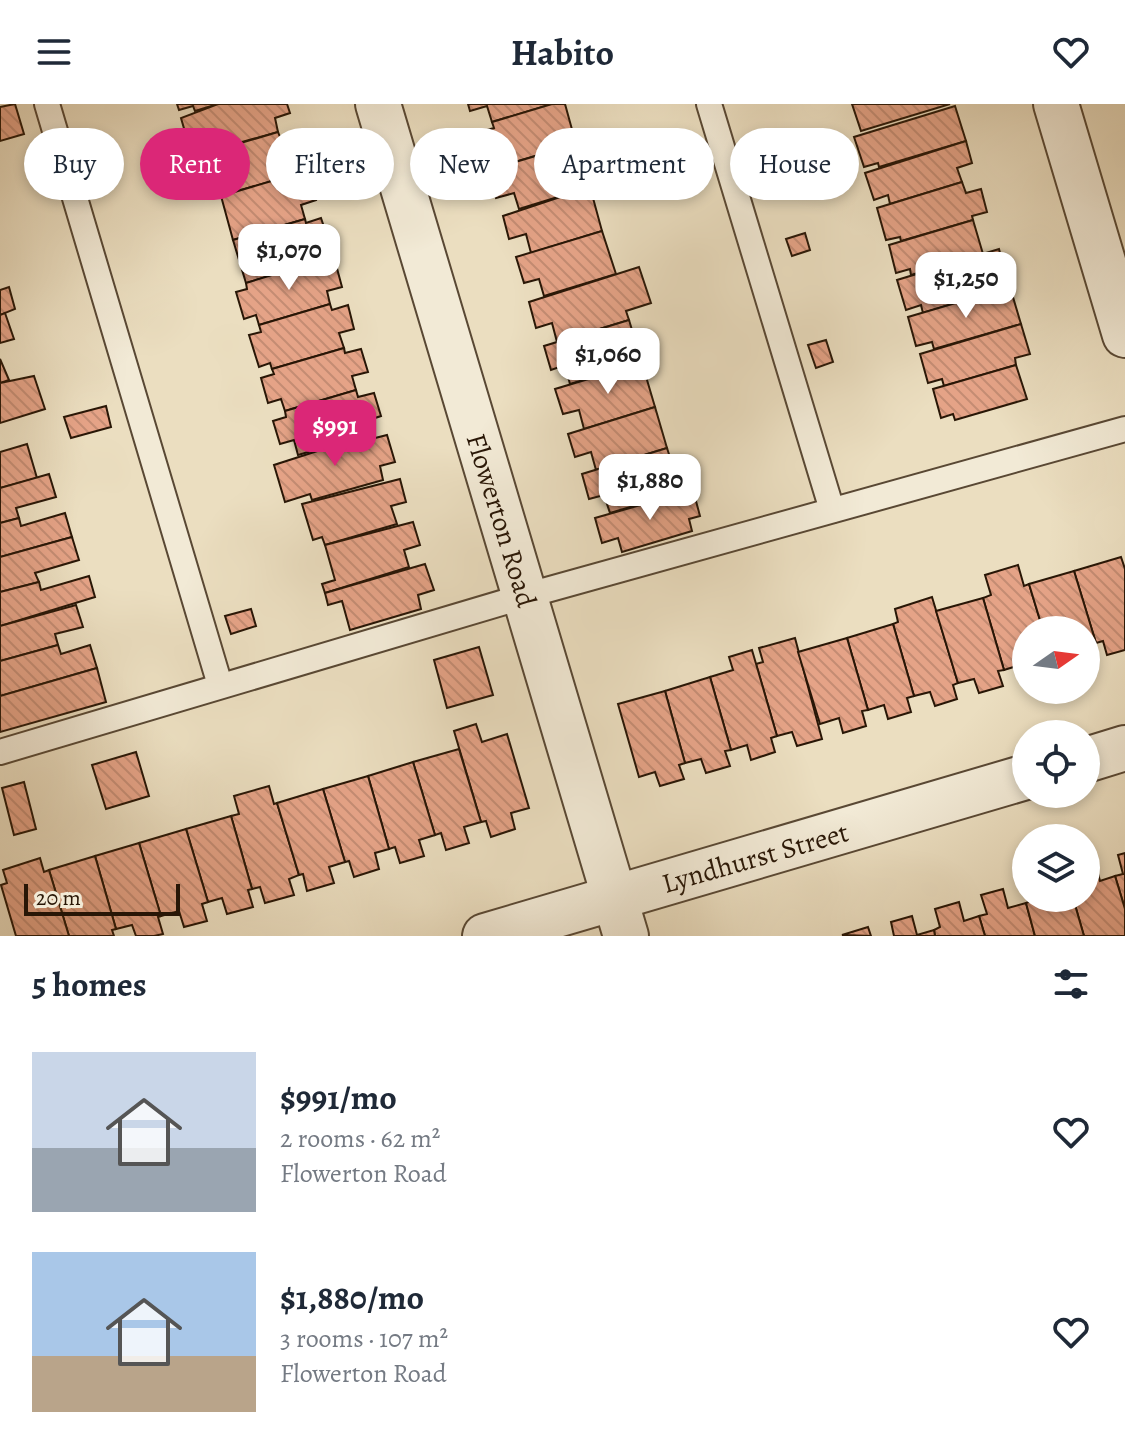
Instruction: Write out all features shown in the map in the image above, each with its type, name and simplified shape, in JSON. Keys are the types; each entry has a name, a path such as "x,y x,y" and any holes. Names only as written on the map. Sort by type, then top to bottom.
{"street":[{"name":"Flowerton Road","path":"378,104 620,917"},
{"path":"1056,104 1125,335"},
{"path":"1100,756 1125,748"},
{"name":"Lyndhurst Street","path":"485,936 620,917 1012,782"}],"lane":[{"path":"47,104 220,685"},
{"path":"709,104 832,510"},
{"path":"0,752 525,596 1125,429"}],"building":[{"path":"15,104 24,134 0,141 0,107"},
{"path":"177,104 218,104 195,111 193,106 179,110"},
{"path":"218,104 287,104 290,113 275,118 277,128 266,128 266,135 250,140 250,128 184,128 181,118"},
{"path":"468,104 552,104 492,122 487,106 470,111"},
{"path":"552,104 565,104 572,128 534,128 534,156 518,161 518,128 494,128 492,122"},
{"path":"852,104 950,104 861,131"},
{"path":"955,106 966,141 879,167 878,163 864,167 859,152 859,135"},
{"path":"266,136 266,183 250,187 250,140"},
{"path":"966,141 972,163 957,168 962,182 890,204 888,195 874,200 865,173"},
{"path":"534,156 534,200 548,200 519,209 516,200 518,161"},
{"path":"962,182 966,193 981,189 987,212 972,216 973,220 901,241 900,237 886,240 877,208"},
{"path":"266,183 266,200 316,200 301,205 305,219 233,240 222,200 250,200 250,187"},
{"path":"551,200 594,200 602,231 531,253 526,234 509,239 503,216"},
{"path":"321,218 329,242 313,247 318,261 246,283 233,240 305,219 306,223"},
{"path":"973,220 983,254 911,275 910,269 896,273 889,245"},
{"path":"602,231 616,274 544,296 539,279 524,283 516,257"},
{"path":"805,233 810,250 792,256 786,239"},
{"path":"999,249 1008,282 993,287 995,291 923,313 921,305 906,310 897,280"},
{"path":"318,261 319,266 335,261 342,287 327,291 330,304 259,325 256,315 244,319 236,292 247,289 246,283"},
{"path":"639,267 651,303 626,311 629,320 557,342 552,323 536,328 529,302"},
{"path":"9,287 15,309 0,315 0,290"},
{"path":"1010,287 1021,324 934,349 932,342 916,346 908,317"},
{"path":"330,304 332,310 348,305 354,329 339,333 344,348 272,369 270,363 259,367 249,335 261,332 259,325"},
{"path":"5,313 14,339 0,343 0,315"},
{"path":"629,320 642,363 570,384 565,365 551,370 544,346"},
{"path":"1021,324 1030,354 1015,358 1016,365 944,386 942,379 928,383 920,354"},
{"path":"826,340 833,362 816,368 808,345"},
{"path":"344,348 345,353 361,349 368,372 352,376 356,390 285,411 281,399 268,403 261,378 274,374 272,369"},
{"path":"0,359 9,380 0,383"},
{"path":"642,363 655,407 584,429 579,410 563,414 555,389"},
{"path":"1016,365 1027,399 955,420 953,414 941,418 933,389"},
{"path":"34,376 45,409 0,423 0,383"},
{"path":"356,390 358,397 374,393 381,416 366,421 370,434 298,455 294,440 280,444 273,421 286,417 285,411"},
{"path":"106,406 111,427 71,438 64,417"},
{"path":"655,407 667,448 596,470 591,452 575,457 568,434"},
{"path":"370,434 371,439 387,435 395,462 380,466 383,480 312,500 310,494 285,502 274,465"},
{"path":"27,444 37,478 0,488 0,452"},
{"path":"667,448 681,492 610,513 604,495 589,499 582,474"},
{"path":"49,474 56,497 16,508 19,518 0,523 0,488"},
{"path":"400,479 406,502 391,506 397,524 325,545 322,537 313,540 302,504"},
{"path":"693,490 700,516 689,519 692,531 622,552 618,538 602,543 595,518"},
{"path":"65,513 72,537 0,557 0,523 19,518 21,526"},
{"path":"413,522 420,545 404,550 409,567 325,593 322,584 335,580 325,545"},
{"path":"72,537 79,560 35,573 39,582 0,592 0,557"},
{"path":"1121,557 1125,569 1125,650 1107,655 1103,641 1100,642 1100,616 1088,616 1074,571"},
{"path":"425,564 434,590 418,595 421,609 350,630 342,601 328,605 325,593"},
{"path":"1018,565 1024,586 1029,584 1039,616 1012,616 1012,668 1004,670 983,598 991,595 985,575"},
{"path":"1074,571 1088,616 1039,616 1029,584"},
{"path":"89,576 95,597 0,626 0,592 39,582 41,590"},
{"path":"932,597 958,683 953,685 957,699 935,706 930,692 914,696 893,624 898,622 895,609"},
{"path":"983,598 1004,670 998,671 1003,686 979,693 974,679 958,683 936,611"},
{"path":"76,605 83,627 55,634 58,645 0,661 0,626"},
{"path":"251,609 256,626 231,634 225,616"},
{"path":"893,624 914,696 907,698 911,712 888,719 884,705 868,710 847,638"},
{"path":"795,638 822,739 797,746 792,732 777,736 756,664 763,662 759,648"},
{"path":"847,638 868,710 862,711 866,726 843,733 839,718 820,724 798,652"},
{"path":"58,645 61,654 90,645 97,668 0,696 0,661"},
{"path":"479,647 493,695 447,708 434,660"},
{"path":"752,650 777,736 771,738 775,752 751,760 747,745 731,750 710,677 733,670 729,657"},
{"path":"97,668 106,702 0,732 0,696"},
{"path":"710,677 731,750 725,751 730,766 706,773 701,759 685,763 665,691"},
{"path":"665,691 685,763 679,765 684,779 660,786 655,772 639,777 618,704"},
{"path":"476,724 482,742 507,734 529,808 511,813 515,829 491,837 486,821 481,822 454,731"},
{"path":"459,749 481,822 464,827 469,843 446,850 441,833 435,835 413,762"},
{"path":"136,752 149,796 106,809 92,765"},
{"path":"413,762 435,835 419,840 424,856 400,863 395,847 389,849 368,776"},
{"path":"368,776 389,849 375,853 379,869 354,877 349,861 345,862 323,789"},
{"path":"24,782 36,829 14,835 2,788"},
{"path":"269,786 299,875 289,879 294,895 265,903 260,887 252,889 231,816 239,814 234,796"},
{"path":"323,789 345,862 329,867 334,883 307,891 303,874 299,875 277,803"},
{"path":"231,816 252,889 248,890 253,907 227,914 222,898 208,902 186,829"},
{"path":"186,829 208,902 202,904 207,921 184,927 179,911 161,916 139,843"},
{"path":"139,843 161,916 158,917 163,934 154,936 136,936 132,925 116,929 95,856"},
{"path":"1125,853 1125,909 1115,876 1123,874 1118,855"},
{"path":"95,856 116,929 112,930 114,936 69,936 49,870"},
{"path":"40,858 44,872 49,870 69,936 16,936 1,885 7,883 3,870"},
{"path":"1115,876 1125,909 1125,936 1084,936 1077,912 1100,912 1100,881"},
{"path":"1003,889 1012,912 1028,912 1035,936 985,936 979,916 987,914 981,895"},
{"path":"959,902 964,921 979,916 985,936 935,936 934,930 940,927 935,909"},
{"path":"1028,912 1077,912 1084,936 1035,936"},
{"path":"912,916 917,935 934,930 935,936 894,936 891,922"},
{"path":"868,927 871,936 842,935"}]}
